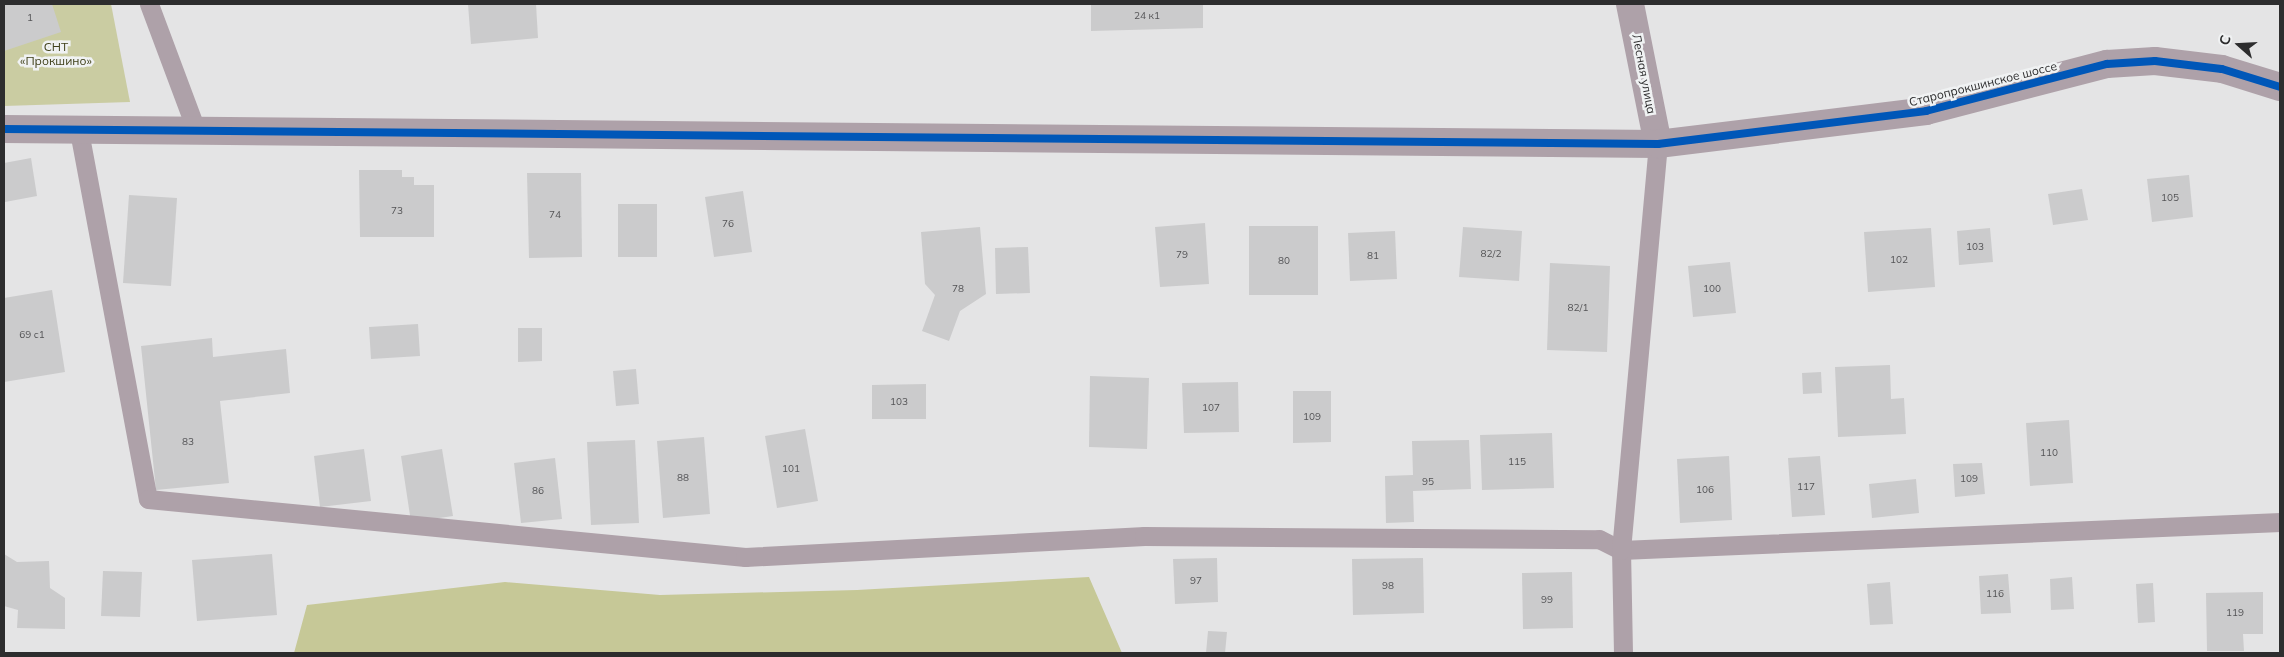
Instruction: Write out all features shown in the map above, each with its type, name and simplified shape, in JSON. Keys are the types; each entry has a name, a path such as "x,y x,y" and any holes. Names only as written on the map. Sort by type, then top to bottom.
{"street":[{"name":"Лесная улица","path":"1630,4 1658,144"},
{"name":"Старопрокшинское шоссе","path":"4,129 1658,144 1926,111 2107,64 2155,61 2213,68 2280,87"}],"lane":[{"path":"150,4 196,130"},
{"path":"79,131 148,499 745,557 1144,536 1598,539 1621,550 2280,522"},
{"path":"1623,653 1621,550 1658,144"}],"green space":[{"name":"СНТ «Прокшино»","path":"4,4 111,4 130,102 4,106"},
{"path":"1089,577 1122,653 294,653 307,605 505,582 660,595 857,590"}],"building":[{"path":"4,4 52,4 61,32 4,51"},
{"path":"468,4 536,4 538,38 471,44"},
{"path":"1091,4 1203,4 1203,28 1091,31"},
{"path":"31,158 37,196 5,202 4,163"},
{"path":"359,170 402,170 402,177 414,177 414,185 434,185 434,237 360,237"},
{"path":"527,173 581,173 582,257 529,258"},
{"path":"2189,175 2193,217 2152,222 2147,179"},
{"path":"2082,189 2088,220 2053,225 2048,194"},
{"path":"743,191 752,252 714,257 705,197"},
{"path":"129,195 177,198 171,286 123,283"},
{"path":"618,204 657,204 657,257 618,257"},
{"path":"1205,223 1209,284 1160,287 1155,227"},
{"path":"1249,226 1318,226 1318,295 1249,295"},
{"path":"980,227 986,294 960,311 949,341 922,331 935,295 925,284 921,232"},
{"path":"1463,227 1522,231 1519,281 1459,277"},
{"path":"1931,228 1935,287 1868,292 1864,232"},
{"path":"1990,228 1993,262 1959,265 1957,231"},
{"path":"1395,231 1397,279 1350,281 1348,233"},
{"path":"1028,247 1030,293 996,294 995,248"},
{"path":"1730,262 1736,313 1693,317 1688,266"},
{"path":"1550,263 1610,266 1607,352 1547,350"},
{"path":"52,290 65,372 4,382 4,298"},
{"path":"418,324 420,356 371,359 369,327"},
{"path":"518,328 542,328 542,361 518,362"},
{"path":"212,338 213,357 286,349 290,393 220,401 229,483 156,490 141,346"},
{"path":"1890,365 1891,399 1904,398 1906,434 1838,437 1835,367"},
{"path":"636,369 639,404 616,406 613,371"},
{"path":"1821,372 1822,393 1803,394 1802,373"},
{"path":"1090,376 1149,378 1147,449 1089,447"},
{"path":"1238,382 1239,432 1184,433 1182,383"},
{"path":"926,384 926,419 872,419 872,385"},
{"path":"1293,391 1331,391 1331,442 1293,443"},
{"path":"2069,420 2073,483 2030,486 2026,423"},
{"path":"805,429 818,501 777,508 765,436"},
{"path":"1552,433 1554,488 1482,490 1480,435"},
{"path":"704,437 710,514 663,518 657,441"},
{"path":"635,440 639,523 591,525 587,442"},
{"path":"1469,440 1471,489 1413,491 1414,522 1386,523 1385,476 1413,475 1412,441"},
{"path":"364,449 371,501 320,507 314,456"},
{"path":"442,449 453,516 411,522 401,456"},
{"path":"1729,456 1732,520 1680,523 1677,459"},
{"path":"1820,456 1825,515 1792,517 1788,458"},
{"path":"555,458 562,519 521,523 514,463"},
{"path":"1982,463 1985,494 1955,497 1953,464"},
{"path":"1916,479 1919,513 1872,518 1869,484"},
{"path":"4,554 17,562 49,561 50,588 65,598 65,629 17,628 18,610 4,606"},
{"path":"272,554 277,615 197,621 192,560"},
{"path":"1217,558 1218,602 1175,604 1173,559"},
{"path":"1423,558 1424,613 1353,615 1352,559"},
{"path":"103,571 142,572 140,617 101,616"},
{"path":"1572,572 1573,628 1523,629 1522,573"},
{"path":"2008,574 2011,613 1981,614 1979,576"},
{"path":"2072,577 2074,609 2051,610 2050,579"},
{"path":"1890,582 1893,624 1870,625 1867,584"},
{"path":"2153,583 2155,622 2138,623 2136,584"},
{"path":"2263,592 2263,634 2243,634 2244,651 2207,651 2206,593"},
{"path":"1208,631 1227,632 1225,653 1206,653"}],"cycle path":[{"path":"4,129 1658,144 1926,111 2107,64 2155,61 2222,69 2280,87"}]}
